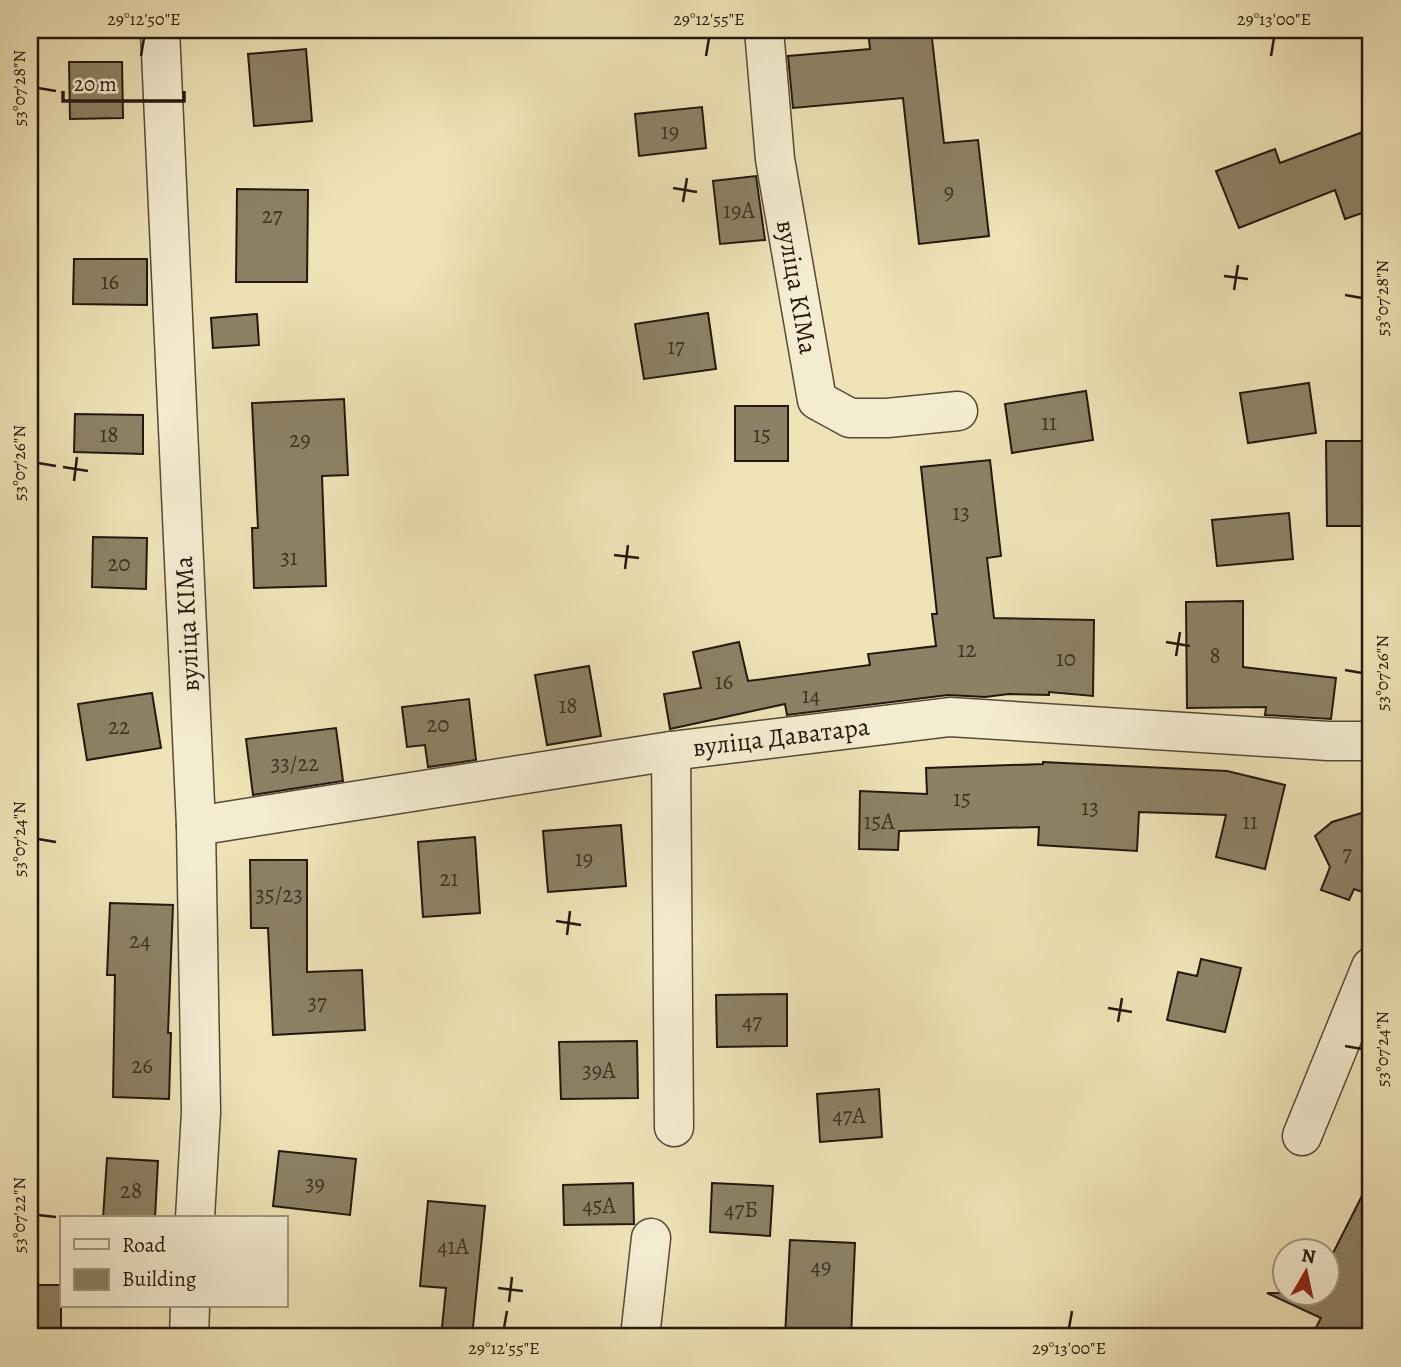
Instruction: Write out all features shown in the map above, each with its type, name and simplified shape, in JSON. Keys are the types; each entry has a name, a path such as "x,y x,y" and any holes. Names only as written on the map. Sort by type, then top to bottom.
{"street":[{"name":"вуліца КІМа","path":"160,30 196,826 201,1112 195,1216"},
{"name":"вуліца КІМа","path":"764,30 775,159 817,400 850,418 887,418 958,411"},
{"name":"вуліца Даватара","path":"196,826 671,751 950,717 1328,741 1371,741"},
{"path":"671,751 674,1127"},
{"path":"1302,1136 1371,967"},
{"path":"640,1337 651,1238"},
{"path":"189,1337 190,1308"}],"building":[{"path":"868,30 931,30 944,143 978,140 989,236 919,244 903,98 793,108 788,56 870,49"},
{"path":"306,49 312,121 254,126 248,54"},
{"path":"69,62 122,62 123,118 70,119"},
{"path":"702,107 706,148 639,156 635,114"},
{"path":"1371,129 1371,210 1345,219 1335,190 1239,228 1216,171 1275,149 1280,163"},
{"path":"756,176 765,240 720,244 713,181"},
{"path":"237,189 308,190 307,282 236,282"},
{"path":"74,259 147,259 147,305 73,304"},
{"path":"708,313 716,369 644,379 635,324"},
{"path":"257,314 259,345 213,348 211,318"},
{"path":"1309,383 1316,433 1248,443 1240,393"},
{"path":"1086,391 1093,440 1012,453 1005,404"},
{"path":"344,399 348,475 322,476 326,586 254,588 252,528 258,528 252,403"},
{"path":"735,406 788,406 788,461 735,461"},
{"path":"75,414 143,415 143,454 74,452"},
{"path":"1326,441 1371,441 1371,526 1327,526"},
{"path":"990,460 1001,556 987,558 994,618 1094,620 1093,696 1049,692 1049,695 1009,694 985,697 948,695 787,715 785,704 670,729 664,694 701,688 693,652 739,642 748,681 870,665 868,654 936,646 932,614 937,614 921,467"},
{"path":"1289,513 1293,559 1217,566 1212,520"},
{"path":"93,537 147,538 146,589 92,587"},
{"path":"1243,601 1243,667 1336,678 1331,719 1265,715 1266,707 1187,708 1186,602"},
{"path":"589,666 601,736 547,745 535,675"},
{"path":"152,693 161,748 87,760 78,704"},
{"path":"469,699 476,760 428,767 425,745 407,747 402,707"},
{"path":"336,728 343,781 253,795 246,739"},
{"path":"1043,762 1227,771 1285,785 1265,869 1216,857 1226,815 1139,812 1137,851 1038,845 1039,827 899,831 898,850 859,849 860,791 927,794 926,768"},
{"path":"1371,810 1371,895 1354,889 1349,900 1321,890 1330,867 1315,836 1332,822"},
{"path":"621,825 626,886 548,892 543,831"},
{"path":"475,837 480,913 423,917 418,842"},
{"path":"250,860 307,860 307,972 362,970 365,1030 273,1035 268,928 251,928"},
{"path":"110,903 173,905 168,1033 171,1033 169,1099 113,1097 115,975 107,975"},
{"path":"1201,959 1241,968 1225,1032 1167,1020 1178,972 1197,976"},
{"path":"787,994 787,1046 717,1047 716,995"},
{"path":"637,1041 638,1098 561,1099 559,1042"},
{"path":"879,1089 882,1137 820,1142 817,1094"},
{"path":"279,1151 356,1159 350,1215 273,1206"},
{"path":"107,1158 158,1161 155,1216 103,1216"},
{"path":"1371,1178 1371,1337 1311,1337 1321,1318 1299,1308 1342,1308 1341,1238"},
{"path":"633,1183 634,1224 564,1225 563,1185"},
{"path":"712,1183 773,1186 770,1236 710,1232"},
{"path":"428,1201 485,1206 472,1337 441,1337 446,1288 420,1286"},
{"path":"790,1240 855,1243 851,1337 785,1337"},
{"path":"30,1285 60,1285 61,1333 30,1333"}]}
